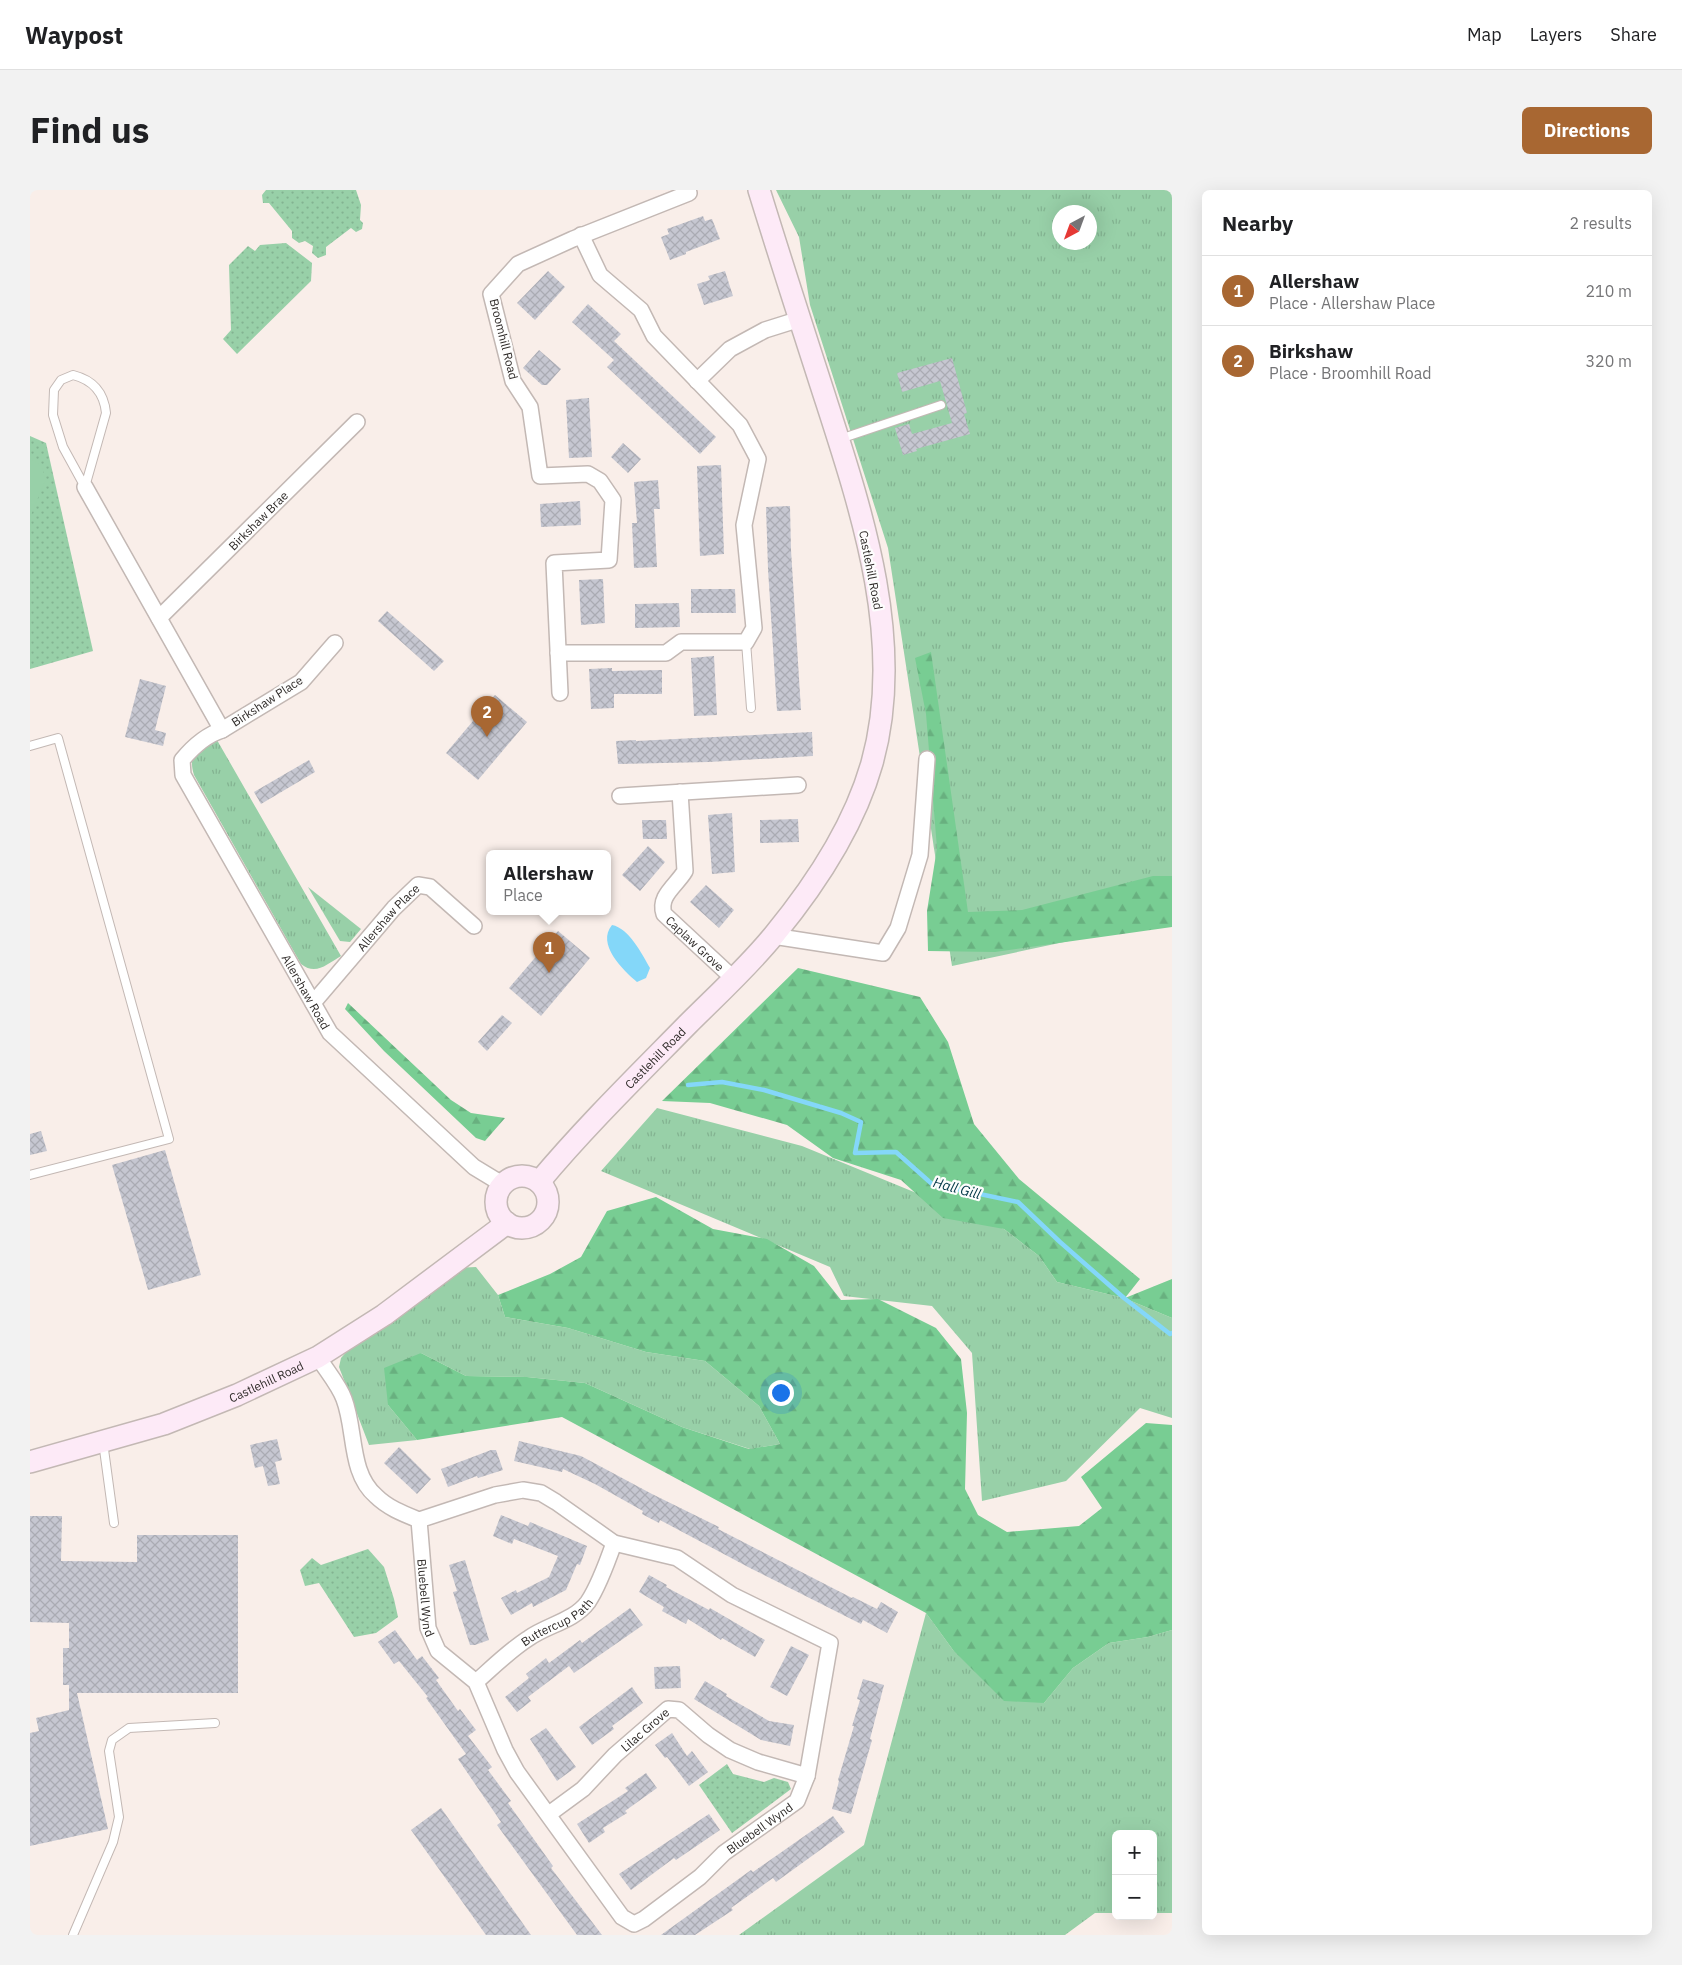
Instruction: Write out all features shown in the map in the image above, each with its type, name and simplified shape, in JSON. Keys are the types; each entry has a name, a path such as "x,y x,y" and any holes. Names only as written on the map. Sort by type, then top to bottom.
{"main road":[{"name":"Castlehill Road","path":"539,1182 572,1142 734,979 773,936 816,879 848,824 872,763 881,718 885,677 881,622 871,553 838,440 759,190"},
{"path":"524,1176 539,1182 547,1194 548,1201 544,1215 534,1225 525,1228 511,1226 498,1214 499,1194 509,1179 524,1176"},
{"name":"Castlehill Road","path":"475,1246 499,1194"},
{"name":"Castlehill Road","path":"30,1462 102,1440 164,1424 228,1399 318,1357 384,1315 506,1223"}],"street":[{"path":"558,654 666,653 681,642 746,642 754,628 744,525 758,458 740,426 654,336 642,310 600,275 582,235 689,193"},
{"name":"Broomhill Road","path":"560,693 554,563 609,560 613,500 600,481 588,474 540,476 530,406 513,381 491,294 518,264 582,235"},
{"path":"697,381 730,349 765,330 800,319"},
{"name":"Birkshaw Brae","path":"159,618 357,422"},
{"path":"85,487 222,730"},
{"name":"Birkshaw Place","path":"191,748 301,682 335,643"},
{"name":"Allershaw Road","path":"191,748 182,760 183,775 330,1033 474,1167 499,1194"},
{"path":"773,936 883,953 898,928 920,855 927,759"},
{"path":"620,796 798,785"},
{"name":"Caplaw Grove","path":"680,792 684,871 666,894 662,908 664,914 734,979"},
{"name":"Allershaw Place","path":"313,1003 394,908 418,885 430,887 474,926"},
{"path":"318,1357 344,1398 353,1434 358,1466 365,1482 375,1496 390,1507 419,1520"},
{"name":"Bluebell Wynd","path":"523,1490 541,1493 614,1543 677,1558 732,1595 830,1643 807,1776 797,1801 724,1853 700,1877 634,1924 622,1917 517,1772 505,1750 476,1682 438,1651 428,1628 419,1520 495,1495 523,1490"},
{"name":"Buttercup Path","path":"476,1682 511,1650 530,1636 559,1623 577,1612 587,1603 608,1560 614,1543"},
{"name":"Lilac Grove","path":"549,1814 583,1788 615,1755 668,1709 679,1710 708,1735 730,1750 758,1762 807,1776"}],"lane":[{"path":"73,375 86,378 100,392 105,401 106,412 85,487 63,447 53,415 54,390 61,380 73,375"},
{"path":"838,440 941,405"},
{"path":"746,642 751,708"},
{"path":"30,746 58,738 169,1140 30,1175"},
{"path":"102,1440 114,1523"},
{"path":"73,1935 113,1842 119,1817 109,1750 112,1740 129,1728 215,1723"}],"green space":[{"path":"266,190 356,190 361,205 360,220 363,223 362,229 356,232 351,228 326,247 326,255 318,258 312,253 313,246 305,241 299,243 292,238 292,231 269,203 263,203 262,195"},
{"path":"776,190 1172,190 1172,919 952,966 888,548 810,305 799,237"},
{"path":"286,243 312,263 311,281 237,354 223,339 231,330 229,265 248,246 255,251 260,245"},
{"path":"30,436 46,443 93,651 30,669"},
{"path":"30,458 41,466 46,479 30,517"},
{"path":"931,652 968,912 1022,910 1153,876 1172,876 1172,927 995,952 928,951 927,911 937,848 926,714 915,658"},
{"path":"217,740 341,956 321,968 312,969 301,964 194,775 192,767 193,756 200,749"},
{"path":"308,887 361,929 350,942 340,941"},
{"path":"798,968 920,997 948,1042 974,1124 1019,1179 1140,1279 1125,1298 1172,1279 1172,1318 1124,1298 1057,1282 1039,1256 1004,1229 943,1218 901,1180 833,1158 787,1125 710,1103 662,1101"},
{"path":"348,1003 451,1100 471,1113 505,1118 485,1141 476,1138 384,1051 345,1009"},
{"path":"657,1108 802,1146 1004,1229 1039,1256 1057,1282 1124,1298 1172,1318 1172,1418 1140,1408 1066,1481 982,1501 972,1353 932,1306 844,1296 830,1267 601,1171"},
{"path":"656,1197 713,1229 767,1239 814,1266 841,1300 878,1299 936,1328 961,1359 967,1413 965,1489 978,1515 1007,1532 1079,1526 1102,1508 1081,1477 1146,1423 1172,1425 1172,1630 1148,1637 1109,1643 1073,1668 1044,1703 1004,1701 953,1650 926,1613 562,1417 417,1440 388,1405 384,1368 421,1353 466,1376 527,1377 585,1383 682,1427 749,1449 780,1444 759,1406 705,1361 646,1352 568,1328 505,1317 498,1295 550,1274 581,1257 607,1211"},
{"path":"476,1267 498,1295 505,1317 568,1328 646,1352 705,1361 759,1406 780,1444 750,1449 682,1427 585,1383 527,1377 466,1376 421,1353 388,1405 417,1440 369,1445 339,1367 341,1358 349,1349 454,1268"},
{"path":"368,1549 384,1567 398,1617 376,1633 354,1637 319,1583 305,1586 300,1570 312,1558 321,1565"},
{"path":"926,1613 953,1650 1044,1703 1073,1668 1109,1643 1148,1637 1172,1630 1172,1913 1157,1913 1157,1830 1112,1830 1112,1913 1095,1913 1065,1935 739,1935 864,1845"},
{"path":"727,1764 733,1774 764,1782 774,1778 788,1782 791,1789 732,1833 699,1785"}],"water":[{"path":"612,925 624,931 639,949 650,968 646,978 637,982 613,956 607,940 608,932"}],"building":[{"path":"703,216 705,221 712,219 720,239 670,260 661,237 669,234 667,229"},
{"path":"548,271 565,287 535,320 517,303"},
{"path":"725,271 733,296 704,305 697,284 710,280 708,276"},
{"path":"588,304 621,334 614,341 716,437 700,454 607,367 614,360 572,322"},
{"path":"539,350 561,369 547,385 542,385 523,368"},
{"path":"952,358 967,413 964,414 970,434 916,449 917,451 903,455 895,428 909,424 912,434 952,423 940,381 902,392 897,373"},
{"path":"589,398 592,457 569,458 566,400"},
{"path":"623,443 641,459 628,473 611,457"},
{"path":"721,465 724,554 700,556 697,466"},
{"path":"658,480 660,509 654,509 657,567 634,568 632,523 637,523 634,482"},
{"path":"580,501 581,525 541,527 540,504"},
{"path":"790,506 801,710 777,711 766,507"},
{"path":"603,579 605,623 581,625 579,580"},
{"path":"691,589 735,589 736,613 691,613"},
{"path":"679,603 680,627 635,628 635,604"},
{"path":"387,611 444,661 434,671 378,621"},
{"path":"714,656 717,715 694,716 691,658"},
{"path":"612,668 612,671 662,670 662,694 614,694 614,708 591,709 589,669"},
{"path":"140,679 166,686 155,730 166,733 163,746 125,737"},
{"path":"495,695 527,722 478,780 446,753"},
{"path":"812,732 813,756 709,762 618,764 616,741"},
{"path":"309,760 315,772 261,804 254,792"},
{"path":"732,813 735,872 712,874 708,815"},
{"path":"798,819 799,842 760,843 760,820"},
{"path":"642,820 666,820 667,839 643,839"},
{"path":"648,846 665,862 640,891 622,875"},
{"path":"706,885 734,910 719,928 690,902"},
{"path":"558,931 590,958 541,1016 509,988"},
{"path":"502,1015 512,1023 487,1051 478,1042"},
{"path":"41,1131 47,1151 30,1155 30,1134"},
{"path":"165,1150 201,1275 148,1290 112,1165"},
{"path":"277,1439 282,1460 275,1462 280,1484 268,1486 263,1466 255,1468 250,1445"},
{"path":"519,1441 581,1456 852,1598 877,1609 881,1602 898,1612 887,1633 863,1620 861,1624 660,1520 659,1523 642,1514 643,1511 595,1484 563,1469 562,1472 514,1461"},
{"path":"399,1447 431,1479 417,1494 384,1463"},
{"path":"491,1450 496,1450 503,1470 478,1478 477,1476 448,1487 441,1469"},
{"path":"501,1515 528,1526 530,1522 587,1546 580,1565 577,1564 566,1590 533,1607 532,1603 511,1615 501,1598 516,1590 517,1593 549,1577 558,1556 514,1539 512,1544 493,1536"},
{"path":"30,1516 62,1516 61,1561 137,1562 137,1535 238,1535 238,1693 77,1693 108,1829 30,1846 30,1733 39,1731 36,1718 69,1710 69,1685 63,1685 63,1648 69,1648 69,1623 30,1622"},
{"path":"465,1560 489,1640 475,1645 470,1645 453,1592 457,1591 449,1565"},
{"path":"649,1575 667,1585 666,1587 709,1610 710,1608 765,1640 755,1657 722,1638 721,1640 688,1619 686,1624 662,1611 664,1607 639,1592"},
{"path":"630,1608 643,1625 574,1673 569,1666 528,1697 531,1701 517,1712 505,1697 529,1678 526,1674 546,1658 549,1663 580,1640 582,1643"},
{"path":"395,1630 417,1660 422,1656 439,1678 436,1680 458,1711 460,1709 476,1730 468,1736 492,1767 488,1770 511,1801 508,1803 553,1866 551,1868 602,1935 577,1935 497,1825 501,1822 458,1759 466,1754 426,1698 428,1697 399,1661 394,1664 378,1642"},
{"path":"791,1646 809,1655 787,1696 770,1687"},
{"path":"680,1666 681,1688 655,1689 654,1667"},
{"path":"863,1679 884,1685 870,1739 872,1740 851,1814 832,1809 838,1780 854,1726 852,1726 860,1700 857,1699"},
{"path":"705,1681 727,1694 726,1696 769,1721 794,1725 790,1746 761,1740 694,1699"},
{"path":"632,1687 643,1703 612,1726 614,1729 592,1745 579,1727"},
{"path":"546,1728 576,1767 557,1781 530,1739"},
{"path":"672,1733 687,1756 692,1751 708,1772 689,1786 667,1757 665,1758 655,1745"},
{"path":"646,1773 657,1788 625,1811 627,1813 603,1828 605,1832 589,1843 577,1824 628,1791 625,1788"},
{"path":"441,1808 531,1935 486,1935 411,1830"},
{"path":"709,1814 720,1830 676,1860 674,1858 631,1890 619,1874"},
{"path":"833,1816 845,1832 776,1882 773,1878 731,1908 733,1910 695,1935 661,1935 751,1870 753,1872"}],"waterway":[{"name":"Hall Gill","path":"688,1085 722,1082 764,1090 841,1113 861,1122 855,1153 896,1152 932,1184 1018,1202 1124,1298 1170,1334 1172,1333"}],"place":[{"name":"Birkshaw","path":"487,737"},
{"name":"Allershaw","path":"549,973"}]}
